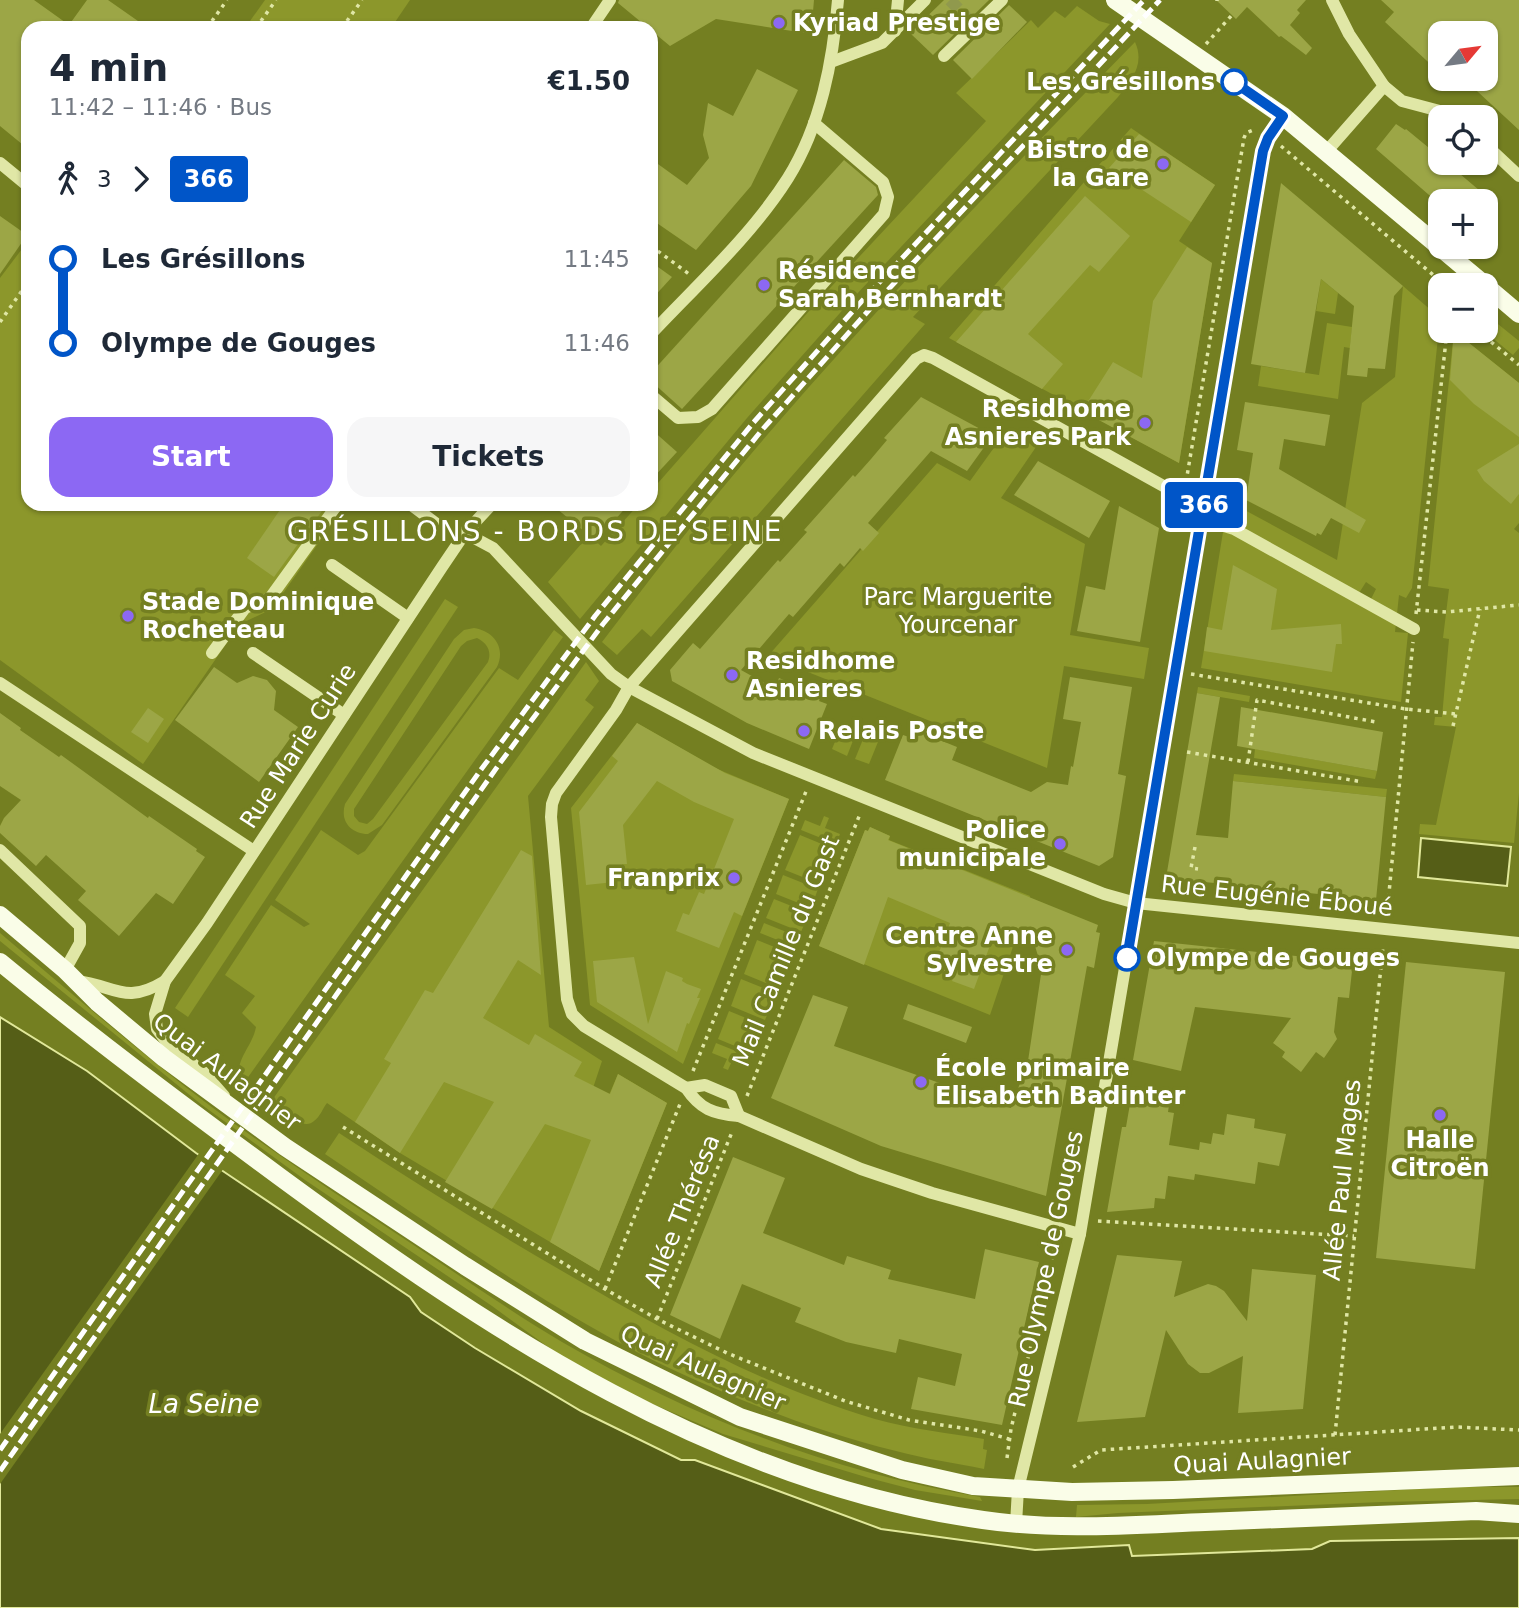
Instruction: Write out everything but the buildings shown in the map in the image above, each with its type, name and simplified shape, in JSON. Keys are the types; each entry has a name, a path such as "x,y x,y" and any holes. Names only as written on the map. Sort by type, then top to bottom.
{"main road":[{"path":"1115,0 1283,116 1470,273"},
{"path":"1498,297 1519,314"},
{"name":"Quai Aulagnier","path":"0,915 164,1058 285,1147 585,1341 740,1417 902,1470 973,1486 1072,1492 1519,1476"},
{"path":"0,961 123,1061 339,1220 467,1308 583,1380 667,1422 734,1450 811,1478 905,1505 1016,1524 1070,1527 1476,1511 1519,1514"}],"street":[{"path":"595,21 610,0"},
{"path":"658,327 773,200 790,176 814,122 831,62 838,0"},
{"path":"895,31 898,0"},
{"path":"831,62 882,43 925,0"},
{"path":"944,56 972,22 1002,0"},
{"path":"1332,0 1349,34 1384,86 1402,101 1428,108"},
{"path":"1326,152 1384,86"},
{"name":"Rue Olympe de Gouges","path":"1016,1524 1018,1489 1080,1234 1263,151 1268,138 1283,116"},
{"path":"658,401 678,418 698,417 712,409 884,214 888,197 883,182 814,122"},
{"path":"1498,156 1519,176"},
{"path":"0,163 21,180"},
{"path":"1080,1234 920,1189 861,1168 738,1116 724,1115 697,1104 686,1088 584,1026 572,1014 567,999 551,817 552,804 561,787 616,710 629,687 907,369 924,355 1202,513 1414,629"},
{"path":"212,653 245,608 270,598 333,511"},
{"name":"Rue Eugénie Éboué","path":"419,511 446,531 466,533 493,548 611,674 629,687 753,753 1104,894 1136,903 1519,943"},
{"name":"Rue Marie Curie","path":"238,1111 204,1072 161,1036 157,1029 155,1014 165,981 466,533 486,511"},
{"path":"332,565 408,618"},
{"path":"253,653 344,715"},
{"path":"0,683 254,851"},
{"path":"0,850 80,926 80,943 70,976 126,995 153,989 165,981"},
{"path":"686,1088 705,1085 731,1096 738,1116"}],"path":[{"path":"212,21 227,0"},
{"path":"261,21 276,0"},
{"path":"347,21 362,0"},
{"path":"1195,55 1232,15"},
{"path":"1185,489 1244,138 1251,130 1257,131"},
{"path":"1283,147 1431,273"},
{"path":"658,251 700,282"},
{"path":"0,322 21,292"},
{"path":"1492,343 1519,365"},
{"path":"1416,610 1446,612 1519,605"},
{"path":"1453,726 1480,609"},
{"path":"1175,672 1406,709 1456,714"},
{"path":"1248,762 1257,701 1376,722"},
{"path":"1187,752 1363,782"},
{"name":"Mail Camille du Gast","path":"686,1088 811,777"},
{"name":"Mail Camille du Gast","path":"738,1116 866,799"},
{"path":"1195,847 1191,868 1198,869"},
{"name":"Allée Paul Mages","path":"1335,1435 1385,929"},
{"name":"Allée Thérésa","path":"605,1289 686,1088"},
{"name":"Allée Thérésa","path":"657,1319 738,1116"},
{"path":"343,1128 605,1289 657,1319 727,1353 845,1401 909,1420 981,1431 1009,1439"},
{"path":"1082,1220 1354,1236"},
{"path":"1007,1458 1009,1439 1057,1239"},
{"path":"1073,1467 1101,1450 1456,1427 1519,1430"}],"green space":[{"path":"265,0 410,0 396,21 250,21"},
{"path":"1077,6 1099,21 1110,24 855,296 747,418 580,619 548,582 589,535 601,546 633,511 658,511 658,483 817,302 986,121 956,93 1031,20 1038,28 1055,11 1065,18"},
{"path":"1135,42 1138,65 1118,97 913,317 925,324 651,637 642,629 617,655 602,642 746,459 903,284"},
{"path":"1131,128 1215,185 1179,241 1212,263 1179,463 949,338"},
{"name":"Stade Dominique Rocheteau","path":"21,250 21,511 341,511 272,609 240,624 143,764 0,660 0,278"},
{"path":"1321,279 1338,293 1335,314 1316,311"},
{"path":"1403,286 1428,308 1428,343 1437,343 1412,588 1406,598 1399,595 1397,614 1371,599 1376,589 1366,582 1359,593 1234,524 1234,521 1225,520 1228,501 1337,560 1362,403 1395,377"},
{"path":"1327,323 1352,327 1350,348 1344,347 1338,399 1258,386 1261,366 1319,375"},
{"path":"1498,324 1519,341 1519,348 1513,355 1498,343"},
{"path":"1453,343 1469,343 1519,383 1519,523 1514,529 1519,533 1519,793 1514,843 1419,834 1420,824 1436,825 1456,727 1434,725 1435,717 1442,717 1449,639 1443,638 1449,589 1428,586"},
{"name":"Parc Marguerite Yourcenar","path":"1006,431 1036,447 1001,498 1085,544 1070,635 1149,648 1144,679 1064,666 1047,768 768,656 937,463 970,481"},
{"path":"1223,532 1232,534 1396,623 1395,632 1408,633 1401,702 1201,668"},
{"path":"445,599 458,607 188,1017 175,1008"},
{"path":"474,628 492,637 500,653 497,667 382,825 368,834 351,829 345,821 345,804 454,639 464,630","holes":["477,638 489,651 488,662 373,819 367,824 359,822 354,816 354,809 461,646 467,641"]},
{"path":"554,630 563,637 246,1080 249,1083 246,1086 240,1082 241,1060 256,1027 242,1013 255,996 225,975 271,905 304,927 310,924 275,900 321,830 358,855 365,851 499,668 518,680"},
{"path":"586,662 599,681 585,700 594,707 528,796 549,1027 602,1061 593,1088 609,1095 618,1074 667,1103 599,1271 400,1153 327,1103 316,1119 304,1124 270,1103"},
{"path":"1198,687 1250,696 1249,702 1197,693"},
{"path":"843,722 858,728 847,756 832,749"},
{"path":"637,723 715,768 789,799 683,1064 590,1005 571,808"},
{"path":"866,732 880,737 869,764 855,759"},
{"path":"1255,749 1377,771 1375,779 1254,758"},
{"path":"1234,774 1387,789 1386,797 1233,781"},
{"path":"824,816 829,818 825,828 840,834 836,844 801,830 805,820 820,826"},
{"path":"870,827 890,836 889,840 1030,896 990,1015 819,946 865,830 868,831"},
{"path":"800,835 834,849 820,884 785,870"},
{"path":"783,875 818,889 811,908 776,894"},
{"path":"774,899 809,913 801,932 766,918"},
{"path":"764,923 799,937 795,947 760,933"},
{"path":"0,933 132,1044 237,1126 505,1307 562,1342 661,1394 764,1438 870,1473 980,1497 982,1501 915,1490 723,1434 634,1396 559,1355 492,1306 305,1180 202,1105 0,941"},
{"path":"757,940 792,954 778,988 744,974"},
{"path":"741,979 776,993 765,1020 731,1006"},
{"path":"729,1011 763,1025 752,1053 718,1039"},
{"path":"716,1043 751,1057 747,1067 732,1061 728,1070 723,1068 727,1059 712,1053"},
{"path":"339,1133 540,1258 718,1356 794,1391 875,1419 984,1439 983,1449 987,1450 984,1469 907,1454 779,1415 722,1392 622,1344 535,1294 325,1154"},
{"path":"1453,1487 1519,1487 1519,1499 1382,1502 1076,1517 1077,1505 1147,1504"}],"water":[{"path":"1421,838 1511,847 1507,886 1418,877"},
{"name":"La Seine","path":"0,1017 87,1071 196,1153 410,1297 421,1312 475,1348 581,1411 681,1460 695,1460 881,1529 1035,1550 1129,1545 1132,1556 1312,1549 1330,1541 1519,1538 1519,1608 0,1608"}],"pier":[{"path":"200,1152 224,1168 0,1484 0,1434"}],"tunnel":[{"path":"950,0 968,19"}],"railway":[{"path":"0,1450 480,771 595,616 753,423 861,302 1144,0"},
{"path":"0,1471 500,763 603,624 762,430 869,310 1160,0"}],"bus line":[{"name":"366","path":"1127,958 1263,151 1275,125 1283,116 1234,82"}],"place":[{"name":"Kyriad Prestige","path":"779,23"},
{"name":"Les Grésillons","path":"1234,82"},
{"name":"Bistro de la Gare","path":"1163,164"},
{"name":"Résidence Sarah Bernhardt","path":"764,285"},
{"name":"Residhome Asnieres Park","path":"1145,423"},
{"name":"Stade Dominique Rocheteau","path":"128,616"},
{"name":"Residhome Asnieres","path":"732,675"},
{"name":"Relais Poste","path":"804,731"},
{"name":"Police municipale","path":"1060,844"},
{"name":"Franprix","path":"734,878"},
{"name":"Centre Anne Sylvestre","path":"1067,950"},
{"name":"Olympe de Gouges","path":"1127,958"},
{"name":"École primaire Elisabeth Badinter","path":"921,1082"},
{"name":"Halle Citroën","path":"1440,1115"}],"district":[{"name":"GRÉSILLONS - BORDS DE SEINE","path":"535,531"}]}
